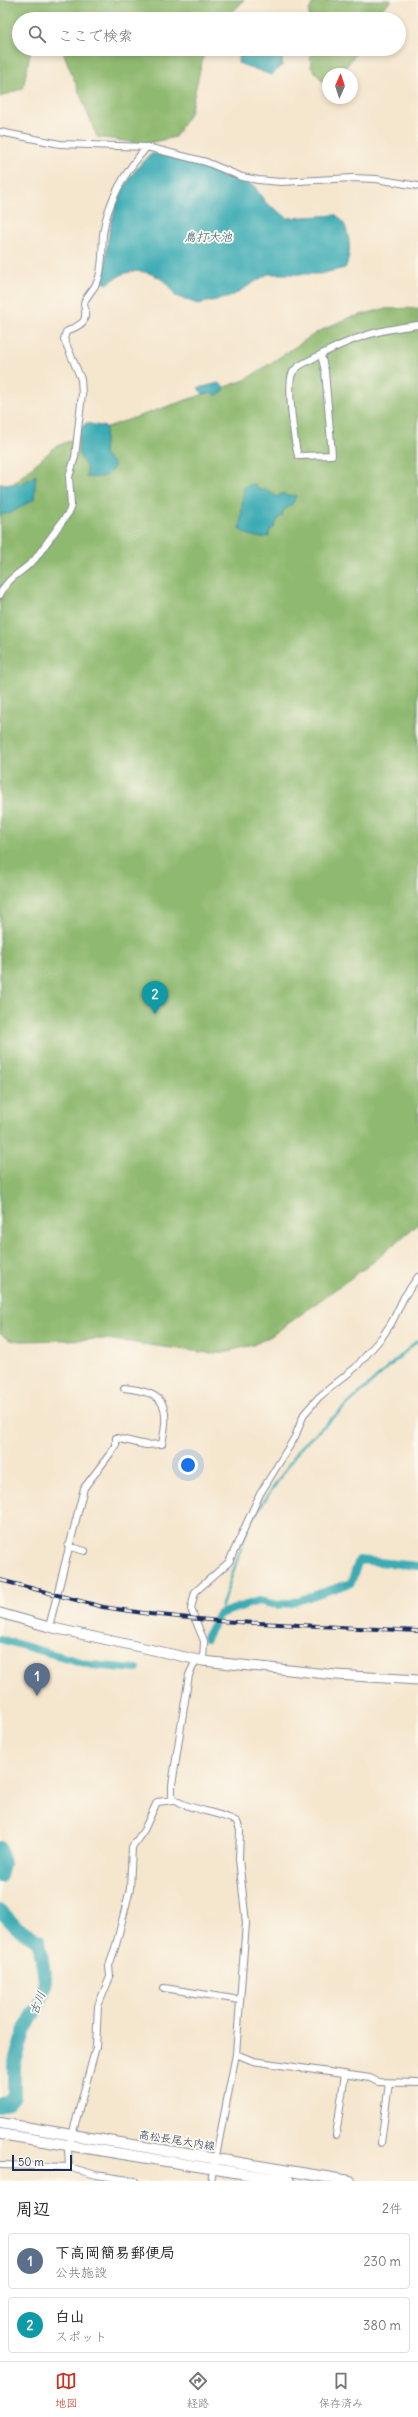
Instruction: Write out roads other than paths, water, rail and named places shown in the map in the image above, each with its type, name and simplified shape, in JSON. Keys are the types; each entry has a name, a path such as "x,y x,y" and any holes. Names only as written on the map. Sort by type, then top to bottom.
{"main road":[{"name":"高松長尾大内線","path":"0,2123 71,2140 215,2164 350,2181"},
{"name":"高松長尾大内線","path":"0,2134 71,2140"},
{"name":"高松長尾大内線","path":"215,2164 289,2181"}],"street":[{"path":"0,132 60,144 147,147 206,162 242,177 258,180 281,182 364,178 418,186"},
{"path":"0,595 4,586 15,573 28,566 35,559 69,512 69,477 75,457 82,394 81,379 64,339 66,332 83,322 86,316 84,303 100,277 103,232 109,208 117,190 137,158 147,147"},
{"path":"321,355 325,370 332,455 298,456 292,419 292,374 297,368 321,355 362,335 418,325"},
{"path":"174,1800 172,1785 189,1675 200,1661 204,1641 191,1609 190,1602 195,1592 229,1562 260,1494 292,1442 304,1414 319,1397 356,1367 382,1337 392,1322 404,1297 418,1277"},
{"path":"49,1627 68,1546 84,1488 116,1446 116,1438 146,1445 162,1444 165,1429 163,1406 157,1395 143,1390 124,1388"},
{"path":"68,1546 85,1551"},
{"path":"0,1613 49,1627 200,1661 320,1673 418,1680"},
{"path":"69,2167 67,2157 96,2047 98,2006 110,1977 109,1966 116,1945 130,1889 132,1847 144,1830 157,1802 174,1800 232,1818 237,1822 240,1830 239,1859 246,1923 236,2054 211,2181"},
{"path":"164,1988 240,2000"},
{"path":"236,2054 253,2061 345,2074 389,2083 418,2083"},
{"path":"336,2135 345,2074"},
{"path":"381,2143 389,2083"},
{"path":"0,2165 69,2167 96,2175 136,2181"}],"water":[{"path":"238,56 283,56 282,66 271,75 238,63"},
{"name":"鳥打大池","path":"151,153 203,165 232,179 254,186 266,203 288,218 336,215 341,219 349,239 349,255 345,268 320,274 268,274 230,297 198,304 175,296 166,283 154,275 146,272 131,272 123,274 107,284 103,282 110,228 119,197 137,168"},
{"path":"219,383 224,387 224,391 217,395 210,393 203,394 198,388"},
{"path":"86,423 106,427 104,455 115,465 109,473 103,477 86,477 87,469 79,454 79,430"},
{"path":"36,475 34,499 11,513 0,515 0,483 19,484"},
{"path":"251,484 256,485 259,490 267,490 277,497 283,493 287,496 296,495 293,503 283,511 282,516 278,518 274,528 269,531 269,536 254,536 240,530 244,486 247,487"}],"waterway":[{"path":"252,1519 301,1447 418,1340"},
{"path":"219,1614 249,1525"},
{"path":"206,1638 219,1614 258,1601 279,1605 291,1603 351,1583 359,1560 418,1566"},
{"path":"0,1639 91,1665 137,1669"},
{"name":"古川","path":"0,1848 3,1864 0,1876"},
{"name":"古川","path":"0,1910 16,1927 39,1941 45,1980 40,2003 25,2029 14,2065 14,2096 9,2102 0,2106"}],"railway":[{"path":"0,1580 103,1607 150,1614 218,1621 418,1631"}],"place":[{"name":"白山","path":"155,1014"},
{"name":"下高岡簡易郵便局","path":"37,1696"}]}
